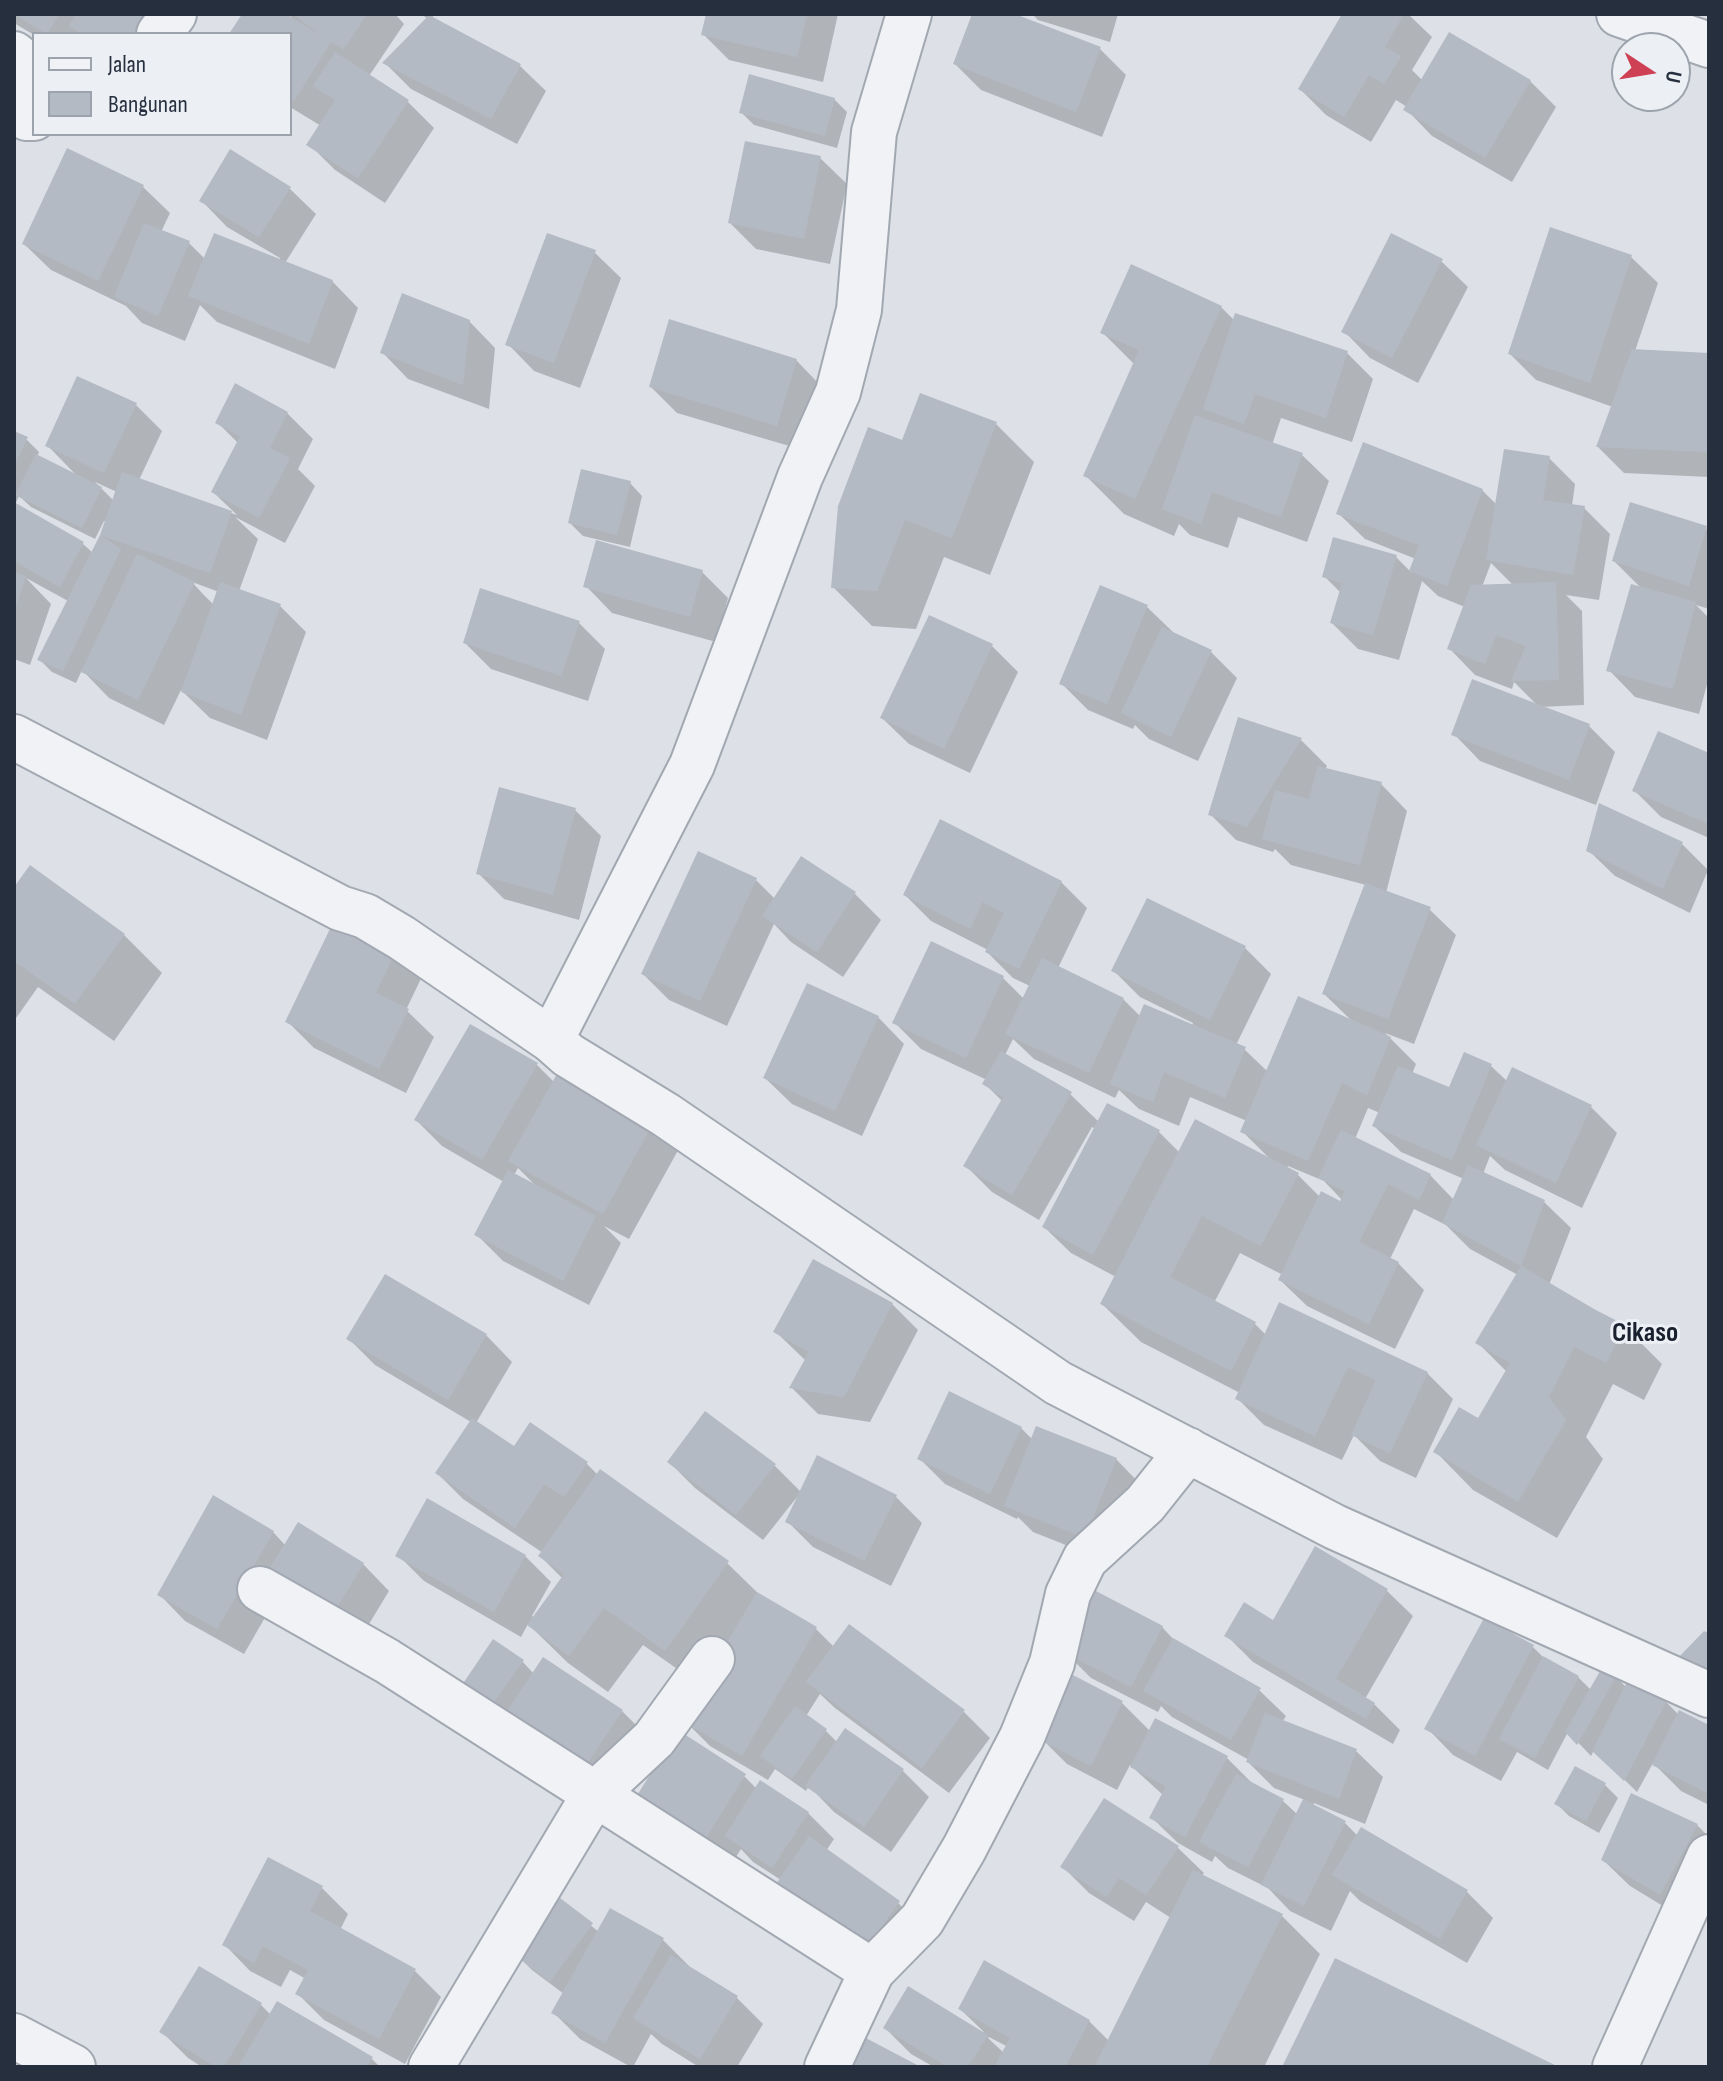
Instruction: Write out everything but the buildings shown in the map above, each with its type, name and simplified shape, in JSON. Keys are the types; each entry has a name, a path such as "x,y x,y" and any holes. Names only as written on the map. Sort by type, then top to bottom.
{"street":[{"path":"160,32 174,14"},
{"path":"551,1040 692,765 800,477 838,392 859,310 874,132 909,14"},
{"path":"1619,14 1709,45"},
{"path":"23,61 27,118 32,118"},
{"path":"14,141 23,61"},
{"path":"14,737 340,908 365,916 402,938 551,1040 568,1055 666,1115 1058,1383 1335,1527 1709,1695"},
{"path":"827,2067 872,1971 922,1920 964,1849 1022,1737 1052,1663 1068,1594 1085,1559 1145,1504 1188,1450"},
{"path":"260,1589 387,1661 872,1971"},
{"path":"431,2067 594,1795 654,1739 712,1659"},
{"path":"1615,2067 1709,1857"},
{"path":"14,2036 73,2067"}],"district":[{"name":"Cikaso","path":"1645,1334"}]}
